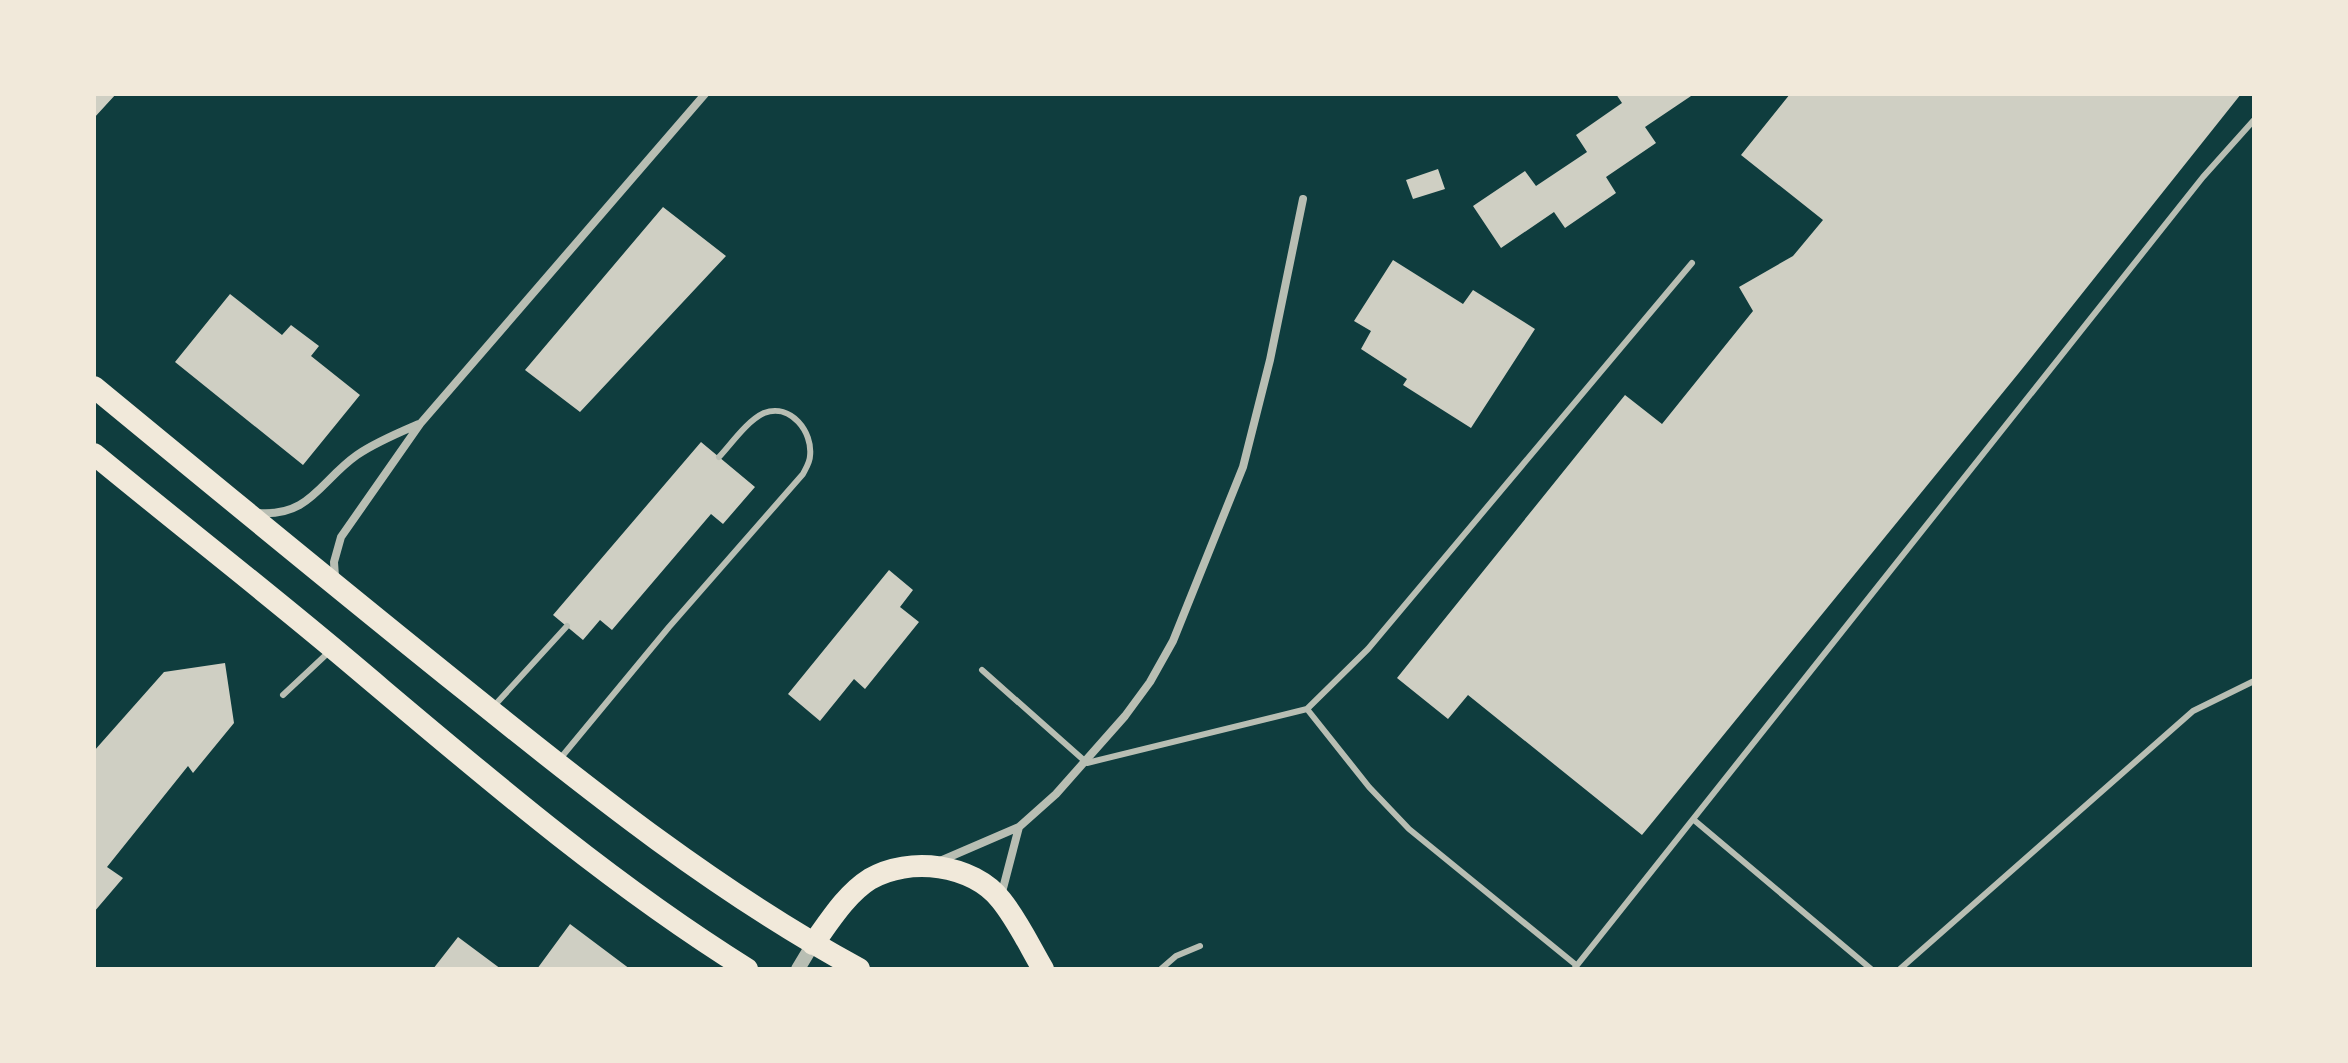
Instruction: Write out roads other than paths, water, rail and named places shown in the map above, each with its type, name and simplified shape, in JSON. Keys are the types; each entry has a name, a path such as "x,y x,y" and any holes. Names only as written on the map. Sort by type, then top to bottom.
{"highway":[{"path":"94,387 490,711 662,843 813,944 859,969"},
{"path":"94,454 516,802 665,915 747,969"},
{"path":"813,944 853,893 871,879 912,866 928,866 972,878 1001,899 1043,969"}],"street":[{"path":"338,588 334,562 341,537 420,424 705,94"},
{"path":"928,866 1019,827 1087,763 1150,682 1173,641 1243,467 1261,398 1303,199"},
{"path":"245,512 275,514 300,506 357,454 420,424"},
{"path":"1001,899 1019,827"},
{"path":"798,969 813,944"}],"lane":[{"path":"1307,709 1369,787 1409,829 1574,968 2194,188 2254,120"},
{"path":"982,670 1087,763 1307,709 1368,649 1692,263"},
{"path":"557,763 669,627 803,474 810,458 810,439 804,427 791,416 777,411 765,413 752,421 719,457"},
{"path":"490,711 567,626"},
{"path":"283,695 333,648"},
{"path":"1900,969 2193,711 2254,681"},
{"path":"1694,820 1871,969"},
{"path":"1161,969 1176,956 1200,946"}]}
